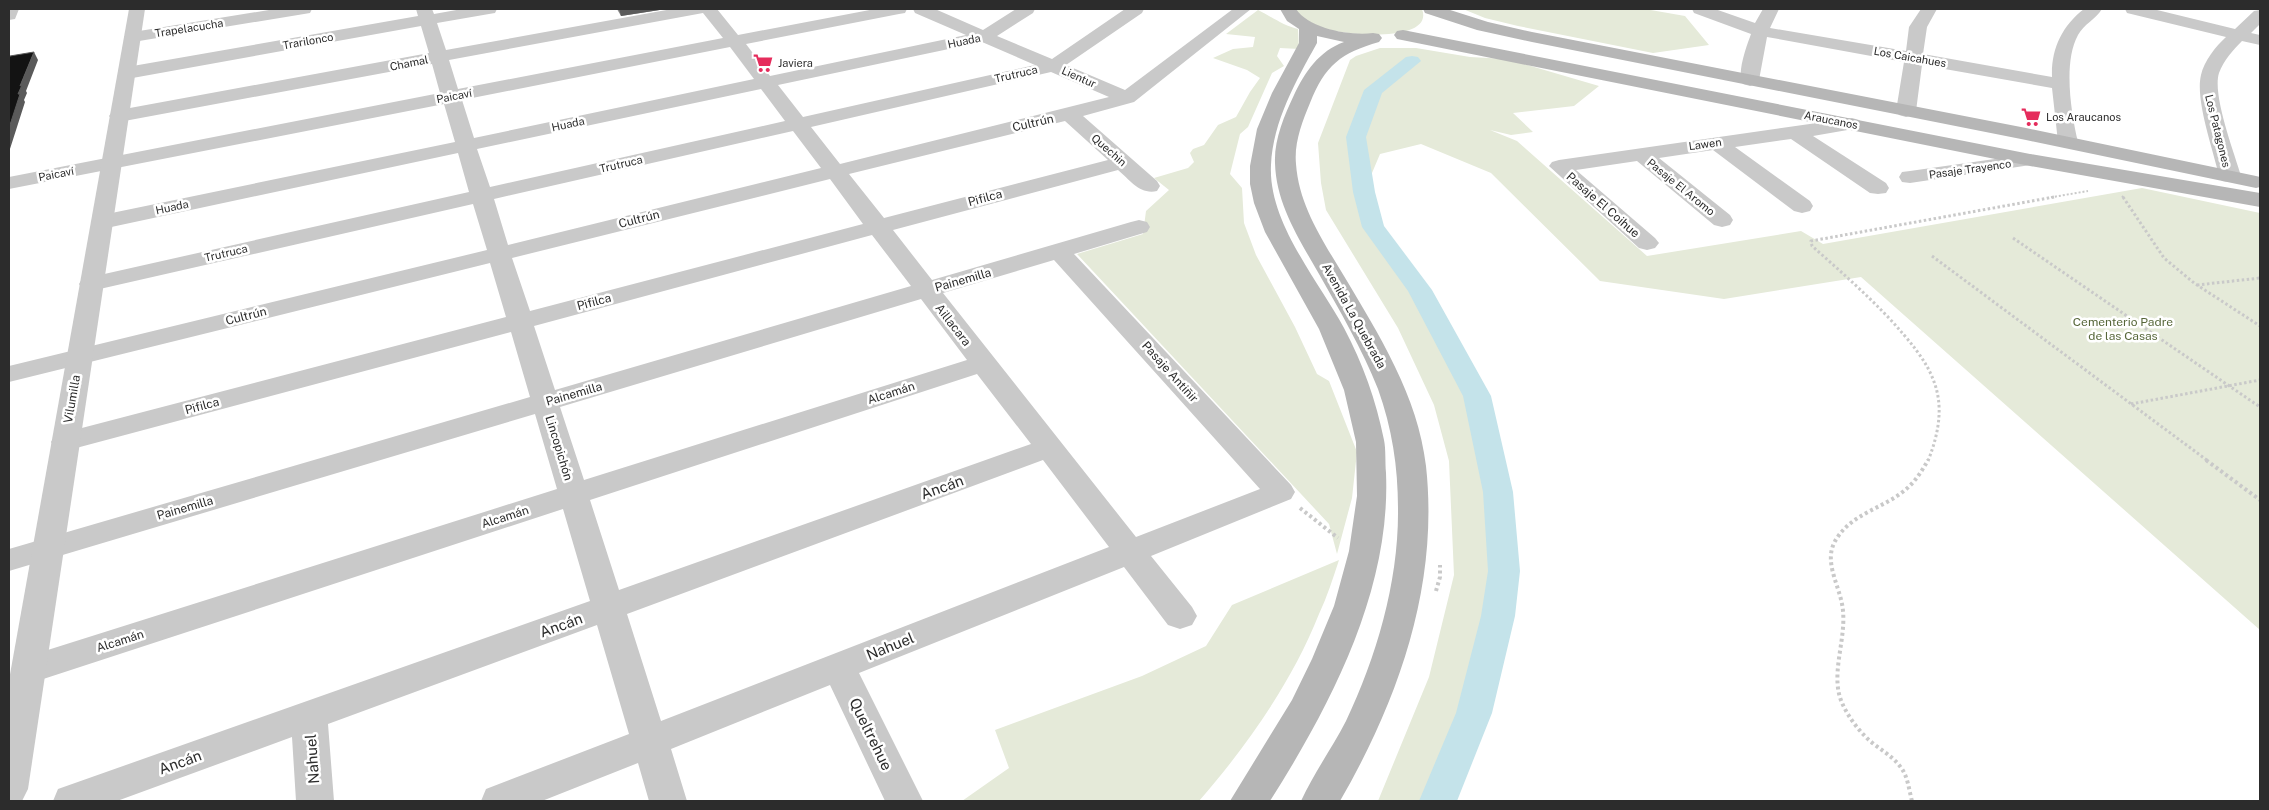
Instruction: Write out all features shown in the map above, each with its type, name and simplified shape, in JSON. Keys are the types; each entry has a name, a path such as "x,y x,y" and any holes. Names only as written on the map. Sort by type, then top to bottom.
{"main road":[{"path":"1271,9 1342,36 1373,38 1403,35 1418,30 1428,22 1431,14 1430,9"},
{"name":"Araucanos","path":"1430,9 1460,19 1524,35 2068,142 2260,183"},
{"path":"1249,801 1272,768 1304,714 1329,662 1348,613 1369,522 1372,481 1371,442 1359,392 1341,348 1276,232 1260,182 1262,146 1270,116 1308,43 1309,34 1297,18"},
{"name":"Araucanos","path":"1403,35 2030,160 2260,200"},
{"name":"Avenida La Quebrada","path":"1320,801 1360,730 1381,680 1397,632 1412,543 1413,502 1411,464 1404,428 1389,380 1371,344 1304,228 1289,193 1285,170 1286,152 1292,120 1313,74 1320,64 1342,49 1373,38"},
{"path":"1726,100 1717,92 1715,84 1720,79 1730,76"},
{"path":"2026,134 2037,142 2042,150 2041,154 2030,160"}],"street":[{"path":"9,15 11,9"},
{"name":"Vilumilla","path":"9,789 64,442 137,9"},
{"name":"Trapelacucha","path":"133,37 304,9"},
{"name":"Trarilonco","path":"127,73 425,14 489,9"},
{"name":"Chamal","path":"119,116 698,9"},
{"name":"Aillacara","path":"709,9 1180,616"},
{"name":"Paicaví","path":"9,183 899,9"},
{"name":"Lientur","path":"922,9 1127,98"},
{"name":"Huada","path":"102,222 985,36 1027,9"},
{"name":"Trutruca","path":"91,284 1053,66 1136,9"},
{"name":"Cultrún","path":"9,374 1069,114 1127,98 1243,9"},
{"name":"Los Caicahues","path":"1700,9 1760,31 2061,84"},
{"path":"1750,80 1750,65 1760,31 1771,9"},
{"path":"1906,111 1912,57 1918,27 1929,9"},
{"path":"2068,142 2062,112 2060,60 2067,38 2078,23 2094,9"},
{"path":"2133,9 2260,40"},
{"name":"Lincopichón","path":"425,14 668,801"},
{"name":"Los Patagones","path":"2230,176 2208,92 2210,72 2216,60 2236,34 2260,15"},
{"name":"Quechin","path":"1069,114 1149,186"},
{"name":"Lawen","path":"1559,166 1852,124"},
{"path":"1793,132 1878,188"},
{"path":"1717,143 1802,206"},
{"name":"Pasaje El Aromo","path":"1640,154 1722,220"},
{"name":"Pasaje Trayenco","path":"1910,177 2030,160"},
{"name":"Pifilca","path":"64,442 1123,162"},
{"name":"Pasaje El Coihue","path":"1559,166 1647,243"},
{"name":"Painemilla","path":"9,560 1060,252 1139,227"},
{"name":"Pasaje Antiñir","path":"1060,252 1280,492"},
{"name":"Alcamán","path":"28,670 983,363"},
{"name":"Ancán","path":"72,801 1049,448"},
{"name":"Nahuel","path":"500,801 1280,492"},
{"name":"Queltrehue","path":"838,667 904,801"},
{"name":"Nahuel","path":"308,716 315,801"}],"path":[{"path":"1912,801 1910,785 1902,770 1891,756 1871,741 1855,724 1844,706 1837,689 1836,678 1837,666 1841,657 1843,610 1841,594 1830,559 1834,542 1851,522 1905,490 1925,468 1937,438 1940,418 1938,397 1932,376 1923,356 1876,304 1812,246 1811,241 1816,238 2096,189 2107,183 2112,174"},
{"path":"2130,195 2120,194 2164,258 2197,285 2260,326"},
{"path":"2013,238 2260,407"},
{"path":"1932,256 2260,500"},
{"path":"2197,285 2260,278"},
{"path":"2130,404 2260,380"},
{"path":"1280,492 1362,558"}],"green space":[{"path":"1295,9 1422,9 1422,21 1413,28 1398,33 1358,34 1322,28 1307,21"},
{"path":"1463,9 1645,9 1685,16 1709,45 1653,53 1518,26 1485,18"},
{"path":"1258,10 1283,24 1298,29 1299,49 1280,48 1277,56 1284,66 1272,73 1248,127 1240,134 1230,174 1242,188 1244,223 1256,255 1295,327 1317,374 1329,381 1357,452 1352,498 1337,554 1329,524 1077,254 1143,234 1146,211 1169,190 1154,178 1188,168 1194,162 1190,153 1193,149 1204,145 1218,125 1236,117 1260,78 1247,70 1213,58 1233,49 1253,47 1255,37 1226,34"},
{"name":"Cementerio Padre de las Casas","path":"1380,48 1416,48 1470,57 1507,59 1599,86 1574,106 1513,113 1533,132 1511,135 1490,130 1517,141 1647,256 1801,231 1823,244 2142,188 2260,213 2260,630 1861,277 1724,299 1600,281 1491,173 1421,144 1380,154 1364,192 1373,227 1420,290 1477,396 1498,492 1504,571 1498,616 1488,663 1474,713 1454,766 1438,801 1378,801 1429,677 1454,575 1449,461 1434,405 1398,328 1326,210 1321,183 1318,143 1350,60"},
{"path":"1339,560 1325,601 1296,664 1282,689 1251,736 1199,801 962,801 1009,768 995,730 1142,676 1206,646 1232,605"}],"building":[{"path":"34,52 20,86 22,85 9,128 9,59 10,56"}],"waterway":[{"path":"1412,61 1373,90 1356,137 1364,192 1373,227 1420,290 1477,396 1498,492 1504,571 1498,616 1488,663 1474,713 1454,766 1438,801"}],"place":[{"name":"Javiera","path":"763,63"},
{"name":"Los Araucanos","path":"2031,117"}]}
